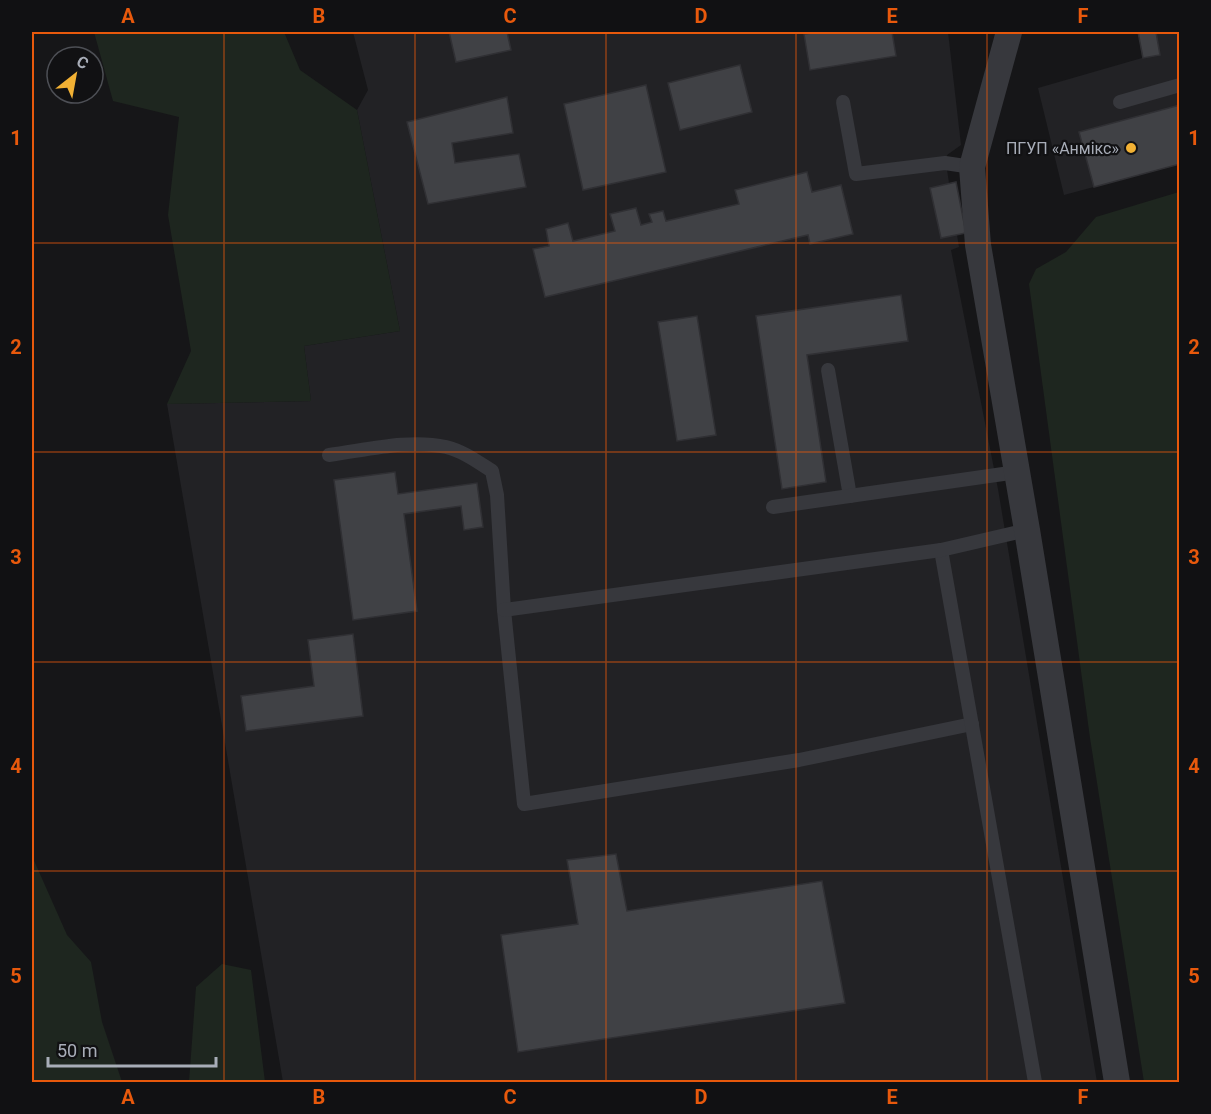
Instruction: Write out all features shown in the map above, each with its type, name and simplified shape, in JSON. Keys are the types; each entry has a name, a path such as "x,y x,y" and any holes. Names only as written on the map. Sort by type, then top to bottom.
{"street":[{"path":"1009,32 972,167 978,245 1117,1083"}],"lane":[{"path":"1120,102 1179,85"},
{"path":"843,102 856,174 945,163 972,167"},
{"path":"828,370 850,496"},
{"path":"329,455 413,444 447,447 472,458 492,471 497,495 504,610 524,804 799,760 972,724"},
{"path":"773,507 1017,472"},
{"path":"504,610 941,550 1027,530"},
{"path":"941,550 1035,1083"}],"shaded area":[{"path":"94,32 284,32 300,70 357,110 400,331 304,346 311,401 167,404 191,351 168,215 179,117 113,101 105,72 105,45 98,45"},
{"path":"353,32 948,32 961,145 947,155 946,163 949,183 956,182 966,233 957,235 959,247 951,250 998,489 1097,1082 283,1082 167,404 311,401 304,346 400,331 357,110 368,90"},
{"path":"1138,32 1179,32 1179,164 1064,195 1038,88 1142,58"},
{"path":"1179,192 1180,1082 1144,1082 1090,738 1029,284 1036,269 1066,252 1096,217"},
{"path":"32,856 67,935 91,962 102,1022 122,1082 32,1082"},
{"path":"222,964 251,970 265,1082 189,1082 196,987"}],"building":[{"path":"449,32 507,32 511,50 456,62"},
{"path":"892,32 896,56 810,70 804,34"},
{"path":"1138,32 1156,32 1160,55 1143,58"},
{"path":"740,65 752,112 680,130 668,83"},
{"path":"646,85 666,172 583,190 564,104"},
{"path":"507,97 513,133 452,143 455,163 519,154 526,187 428,204 407,122"},
{"name":"ПГУП «Анмікс»","path":"1180,105 1180,164 1094,187 1079,132"},
{"path":"807,172 812,192 841,185 853,234 810,244 808,235 545,297 533,249 549,246 546,229 568,223 573,241 615,231 610,214 636,208 641,225 652,222 649,214 663,211 666,221 739,204 735,190"},
{"path":"956,182 966,233 941,238 930,188"},
{"path":"901,295 908,341 807,355 826,482 782,489 756,316"},
{"path":"697,316 716,435 677,441 658,322"},
{"path":"395,472 398,494 477,483 483,527 464,530 461,506 404,514 417,611 353,620 334,480"},
{"path":"353,634 363,716 246,731 241,696 314,686 308,640"},
{"path":"616,854 627,911 822,881 845,1003 518,1052 501,935 578,924 567,860"}],"place":[{"name":"ПГУП «Анмікс»","path":"1131,148"}]}
